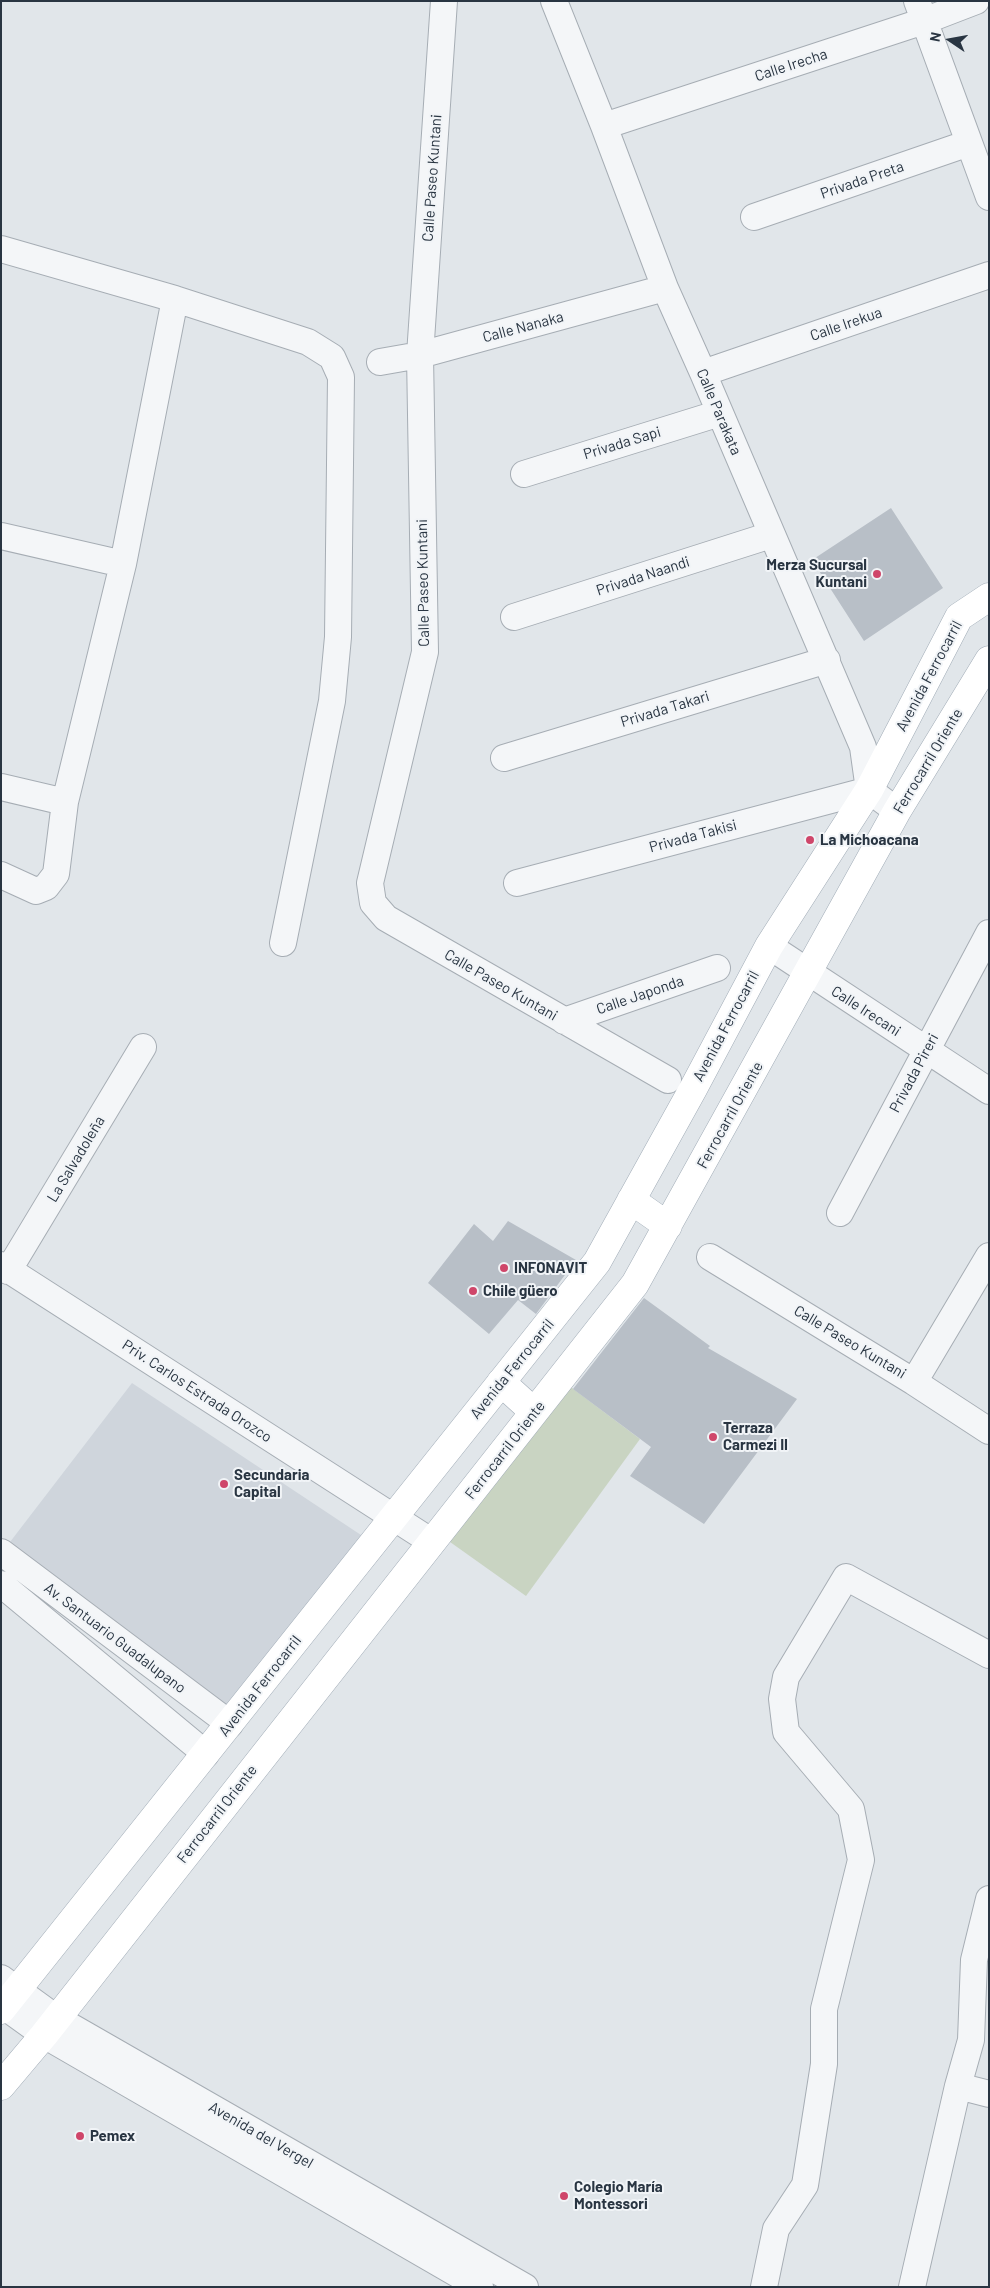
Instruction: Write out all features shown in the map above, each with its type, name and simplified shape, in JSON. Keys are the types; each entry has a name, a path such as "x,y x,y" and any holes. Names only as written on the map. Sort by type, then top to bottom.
{"main road":[{"name":"Avenida Ferrocarril","path":"5,1998 206,1754 597,1262 769,946 868,790 959,617 989,597"},
{"name":"Ferrocarril Oriente","path":"1,2086 635,1284 809,974 897,812 989,660"},
{"path":"631,1200 668,1226"},
{"path":"502,1382 534,1412"}],"street":[{"name":"Calle Paseo Kuntani","path":"444,1 420,355 425,652 370,884 373,903 386,918 564,1022 668,1080"},
{"name":"Calle Parakata","path":"554,1 604,126 665,288 827,660 862,747 868,790"},
{"name":"Calle Irecha","path":"604,126 921,11 976,1"},
{"path":"921,11 989,197"},
{"name":"Privada Preta","path":"754,217 969,143"},
{"path":"1,249 175,299 308,342 332,357 341,377 338,637 333,692 283,943"},
{"name":"Calle Irekua","path":"703,373 989,275"},
{"name":"Calle Nanaka","path":"380,362 420,355 665,288"},
{"path":"1,875 36,891 46,887 56,874 65,802 124,564 175,299"},
{"name":"Privada Sapi","path":"524,474 720,413"},
{"name":"Privada Naandi","path":"514,617 771,535"},
{"path":"1,536 124,564"},
{"name":"Privada Takari","path":"504,758 827,660"},
{"path":"1,787 65,802"},
{"path":"868,790 897,812"},
{"name":"Privada Takisi","path":"517,883 868,790"},
{"name":"Privada Pireri","path":"840,1213 989,933"},
{"name":"Calle Irecani","path":"769,946 989,1091"},
{"name":"Calle Japonda","path":"564,1022 716,968"},
{"name":"La Salvadoleña","path":"5,1268 143,1047"},
{"path":"914,1382 989,1256"},
{"name":"Calle Paseo Kuntani","path":"710,1257 914,1382 989,1431"},
{"name":"Priv. Carlos Estrada Orozco","path":"5,1268 394,1516"},
{"path":"394,1516 432,1542"},
{"name":"Av. Santuario Guadalupano","path":"1,1552 230,1724"},
{"path":"764,2287 776,2228 805,2185 824,2064 824,2009 861,1860 851,1809 786,1732 782,1699 786,1677 846,1577 989,1654"},
{"name":"Av. Santuario Guadalupano","path":"1,1584 206,1754"},
{"path":"116,1678 135,1654"},
{"path":"912,2287 958,2086 971,2040 974,1960 989,1899"},
{"name":"Avenida del Vergel","path":"5,1998 480,2287"},
{"name":"Avenida del Vergel","path":"50,2026 525,2287"},
{"path":"958,2086 989,2094"}],"shaded area":[{"path":"132,1383 364,1537 228,1716 10,1542"}],"green space":[{"path":"564,1382 640,1439 526,1596 443,1537"}],"building":[{"name":"Merza Sucursal Kuntani","path":"891,508 943,588 864,641 812,560"},
{"path":"508,1221 576,1260 536,1314 518,1300 489,1334 428,1283 474,1224 493,1241"},
{"path":"644,1298 710,1346 708,1348 797,1399 704,1524 630,1476 651,1447 573,1389"}],"place":[{"name":"Merza Sucursal Kuntani","path":"877,574"},
{"name":"La Michoacana","path":"810,840"},
{"name":"INFONAVIT","path":"504,1268"},
{"name":"Chile güero","path":"473,1291"},
{"name":"Terraza Carmezi II","path":"713,1437"},
{"name":"Secundaria Capital","path":"224,1484"},
{"name":"Pemex","path":"80,2136"},
{"name":"Colegio María Montessori","path":"564,2196"}]}
